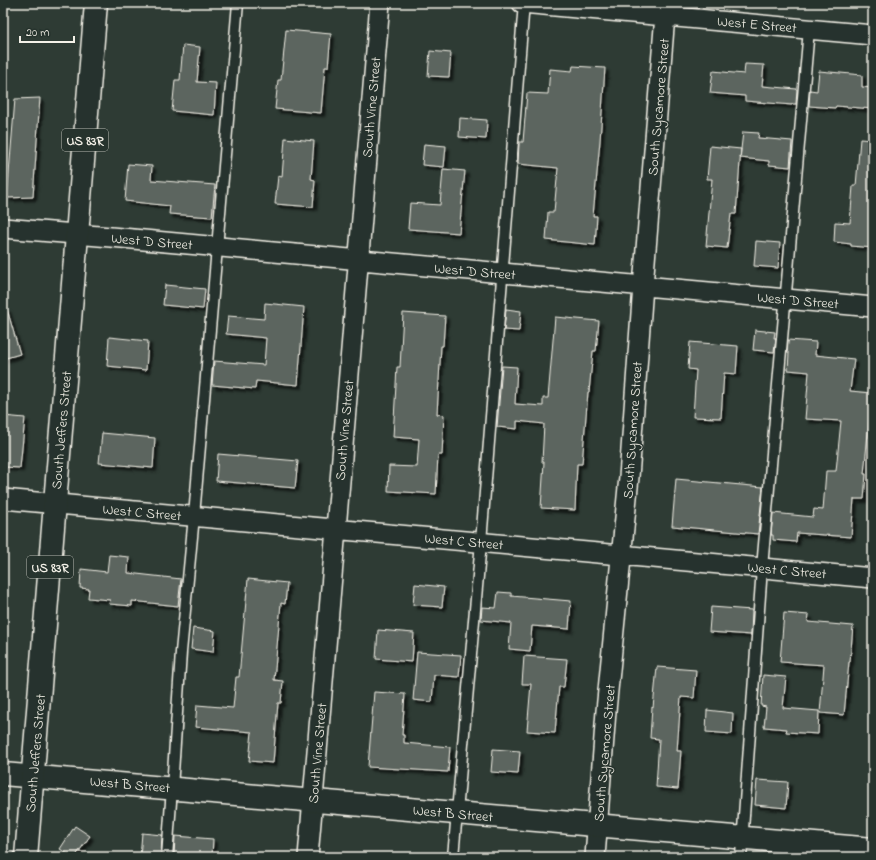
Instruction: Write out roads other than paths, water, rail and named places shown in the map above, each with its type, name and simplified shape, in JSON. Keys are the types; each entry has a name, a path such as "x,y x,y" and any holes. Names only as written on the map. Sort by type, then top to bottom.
{"main road":[{"name":"South Jeffers Street","path":"26,857 96,3"},
{"name":"West B Street","path":"3,774 598,825 742,847 873,848"}],"street":[{"name":"South Vine Street","path":"308,857 380,3"},
{"name":"West E Street","path":"523,3 666,10 809,29 873,35"},
{"name":"South Sycamore Street","path":"595,857 606,711 629,477 666,10"},
{"name":"West D Street","path":"3,228 873,307"},
{"name":"West C Street","path":"3,499 873,578"}],"lane":[{"path":"167,857 181,652 238,3"},
{"path":"453,857 481,542 523,3"},
{"path":"742,847 762,568 809,29"}]}
